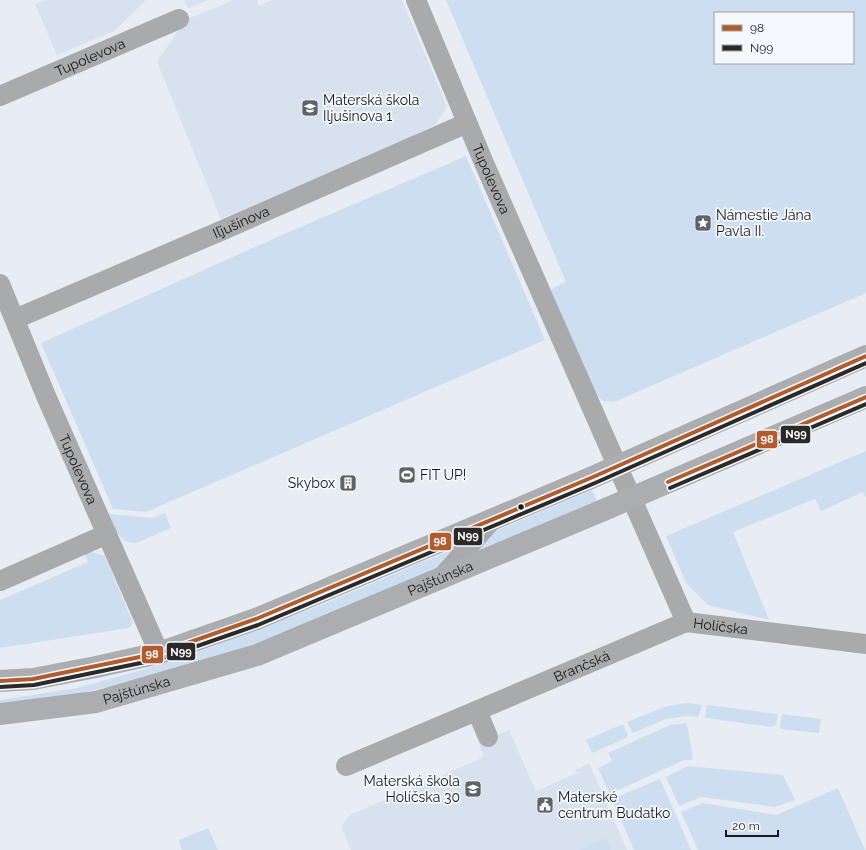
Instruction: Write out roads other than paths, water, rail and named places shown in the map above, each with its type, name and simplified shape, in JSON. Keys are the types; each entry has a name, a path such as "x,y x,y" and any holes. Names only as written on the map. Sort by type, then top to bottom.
{"main road":[{"path":"0,681 33,679 159,653 256,619 618,466 866,356"},
{"name":"Pajštúnska","path":"0,714 96,702 257,655 440,579 866,397"}],"street":[{"name":"Tupolevova","path":"416,0 467,123 631,498"},
{"name":"Tupolevova","path":"0,96 179,19"},
{"name":"Iľjušinova","path":"15,319 467,123"},
{"name":"Tupolevova","path":"0,284 46,396 159,653"},
{"name":"Holíčska","path":"631,498 686,622 866,644"},
{"path":"440,579 492,520"},
{"path":"0,581 107,534"},
{"name":"Brančská","path":"346,766 686,622"},
{"path":"477,711 488,737"}],"place":[{"name":"Materská škola Iljušinova 1","path":"310,108"},
{"name":"Námestie Jána Pavla II.","path":"703,223"},
{"name":"FIT UP!","path":"407,475"},
{"name":"Skybox","path":"348,483"},
{"name":"Materská škola Holíčska 30","path":"473,789"},
{"name":"Materské centrum Budatko","path":"545,805"}]}
